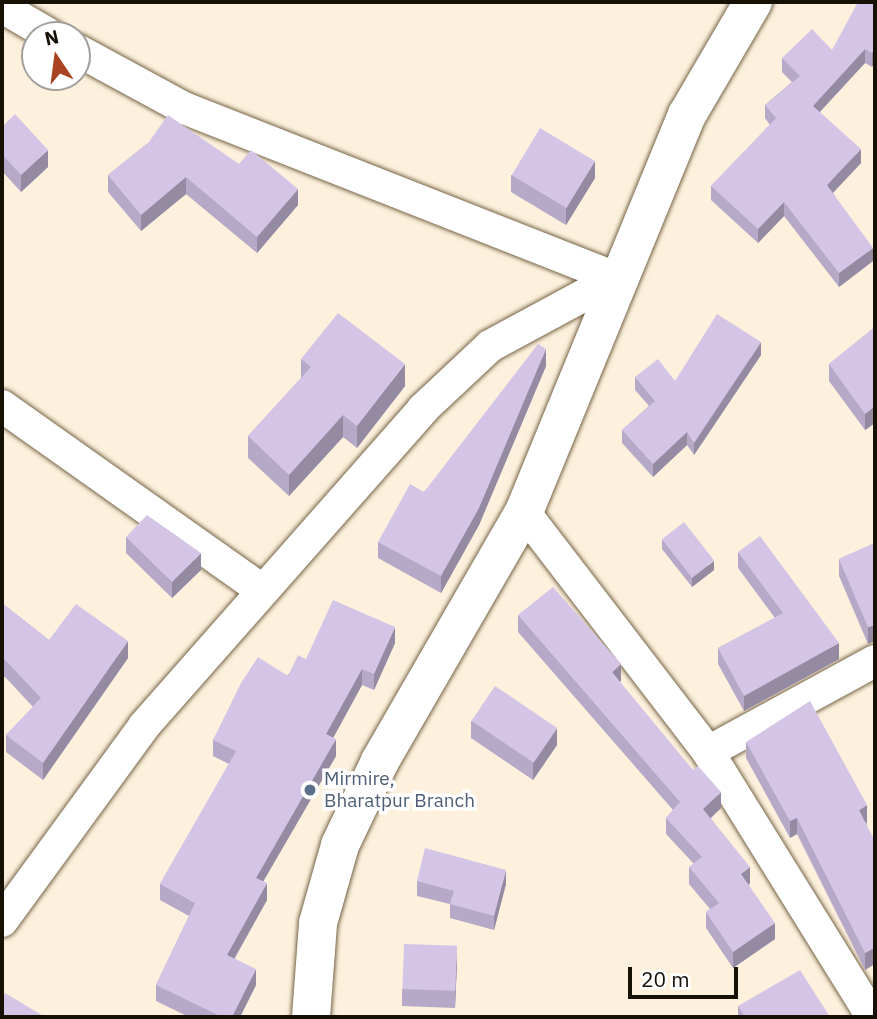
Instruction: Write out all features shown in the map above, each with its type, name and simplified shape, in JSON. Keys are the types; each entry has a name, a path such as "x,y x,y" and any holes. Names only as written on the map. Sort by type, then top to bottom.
{"main road":[{"path":"311,1017 318,923 340,845 380,761 524,512 616,278 687,116 753,2"}],"street":[{"path":"2,7 26,21"},
{"path":"91,58 184,108 616,278"},
{"path":"2,921 144,726 260,589 423,409 490,346 616,278"},
{"path":"2,406 260,589"},
{"path":"524,512 708,752 872,1017"},
{"path":"708,752 875,661"}],"building":[{"path":"858,2 875,2 875,48 872,53 865,49 813,106 861,149 827,185 873,248 839,273 784,202 758,229 711,186 776,118 765,105 800,76 782,58 812,29 832,50"},
{"path":"15,114 48,150 21,175 2,154 2,127"},
{"path":"168,115 239,164 251,150 298,189 257,237 186,177 141,215 108,175 148,143"},
{"path":"540,128 595,161 567,208 512,175"},
{"path":"338,313 405,364 357,426 343,415 289,475 248,436 311,367 301,359"},
{"path":"717,314 761,342 694,443 687,432 653,464 622,430 655,401 635,377 658,359 675,381"},
{"path":"875,327 875,406 865,414 829,364"},
{"path":"538,344 546,349 479,508 441,576 378,542 410,484 424,492"},
{"path":"147,515 201,553 172,582 126,537"},
{"path":"684,522 714,561 692,578 662,539"},
{"path":"760,536 839,643 744,696 718,648 783,613 738,552"},
{"path":"875,543 875,625 868,627 839,559"},
{"path":"553,587 621,664 612,672 693,770 698,766 721,792 703,809 750,867 741,874 775,923 733,952 706,912 719,903 689,867 702,857 666,818 680,802 518,615"},
{"path":"333,600 395,627 374,674 362,669 326,734 336,739 256,878 267,883 227,955 256,969 232,1017 222,1017 156,985 195,903 160,884 236,751 213,740 241,683 258,657 288,676 298,655 306,659"},
{"path":"2,603 49,640 76,604 128,641 43,763 6,735 41,698 2,658"},
{"path":"495,686 557,728 534,763 472,721"},
{"path":"810,701 867,805 859,810 875,841 875,947 865,953 797,818 790,821 746,742"},
{"path":"425,848 506,870 494,916 450,904 454,891 417,881"},
{"path":"404,944 457,946 455,991 402,989"},
{"path":"800,970 830,1017 745,1017 738,1006"},
{"path":"5,993 45,1017 2,1017 2,998"}],"place":[{"name":"Mirmire, Bharatpur Branch","path":"310,790"}]}
